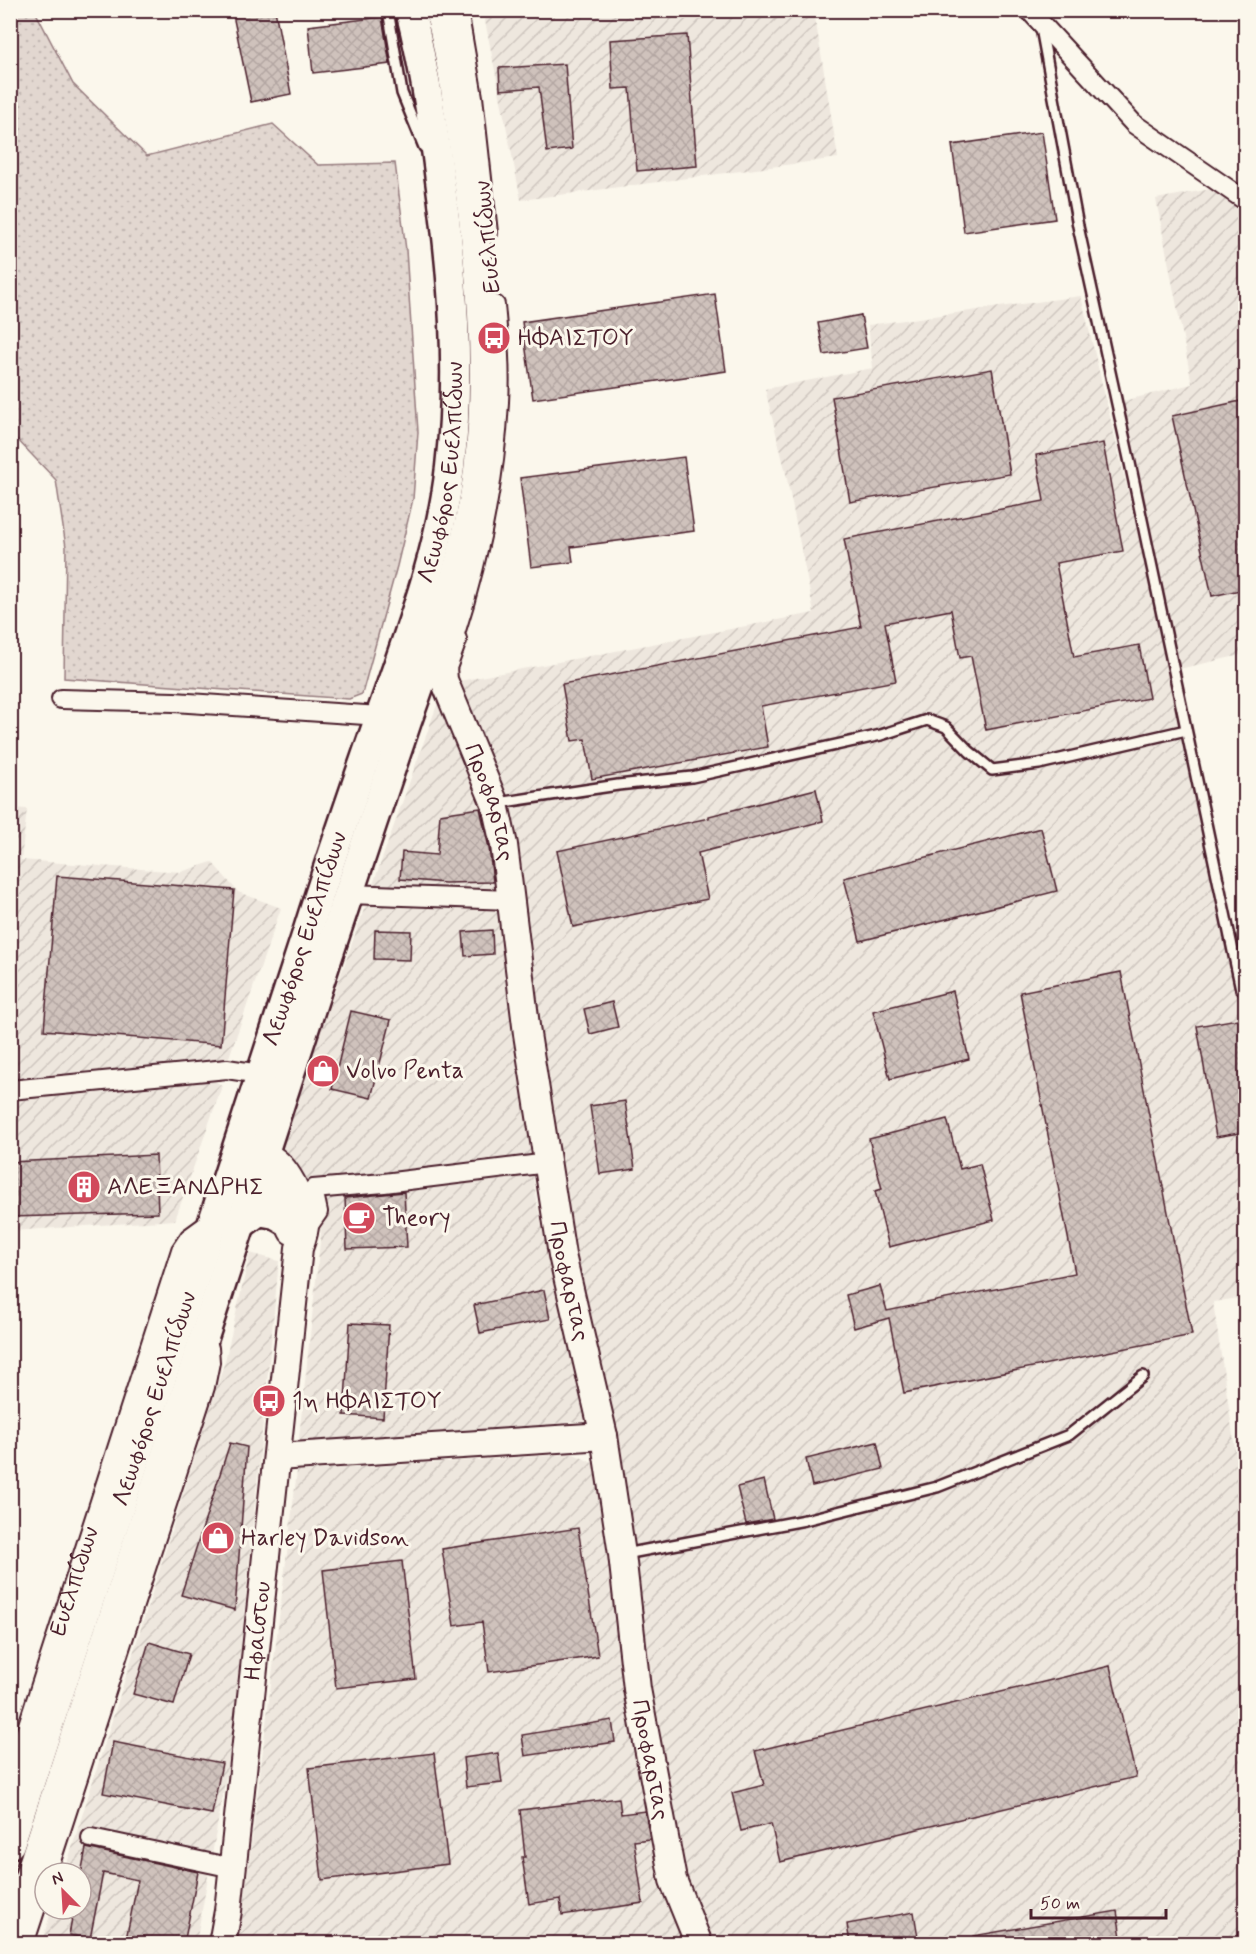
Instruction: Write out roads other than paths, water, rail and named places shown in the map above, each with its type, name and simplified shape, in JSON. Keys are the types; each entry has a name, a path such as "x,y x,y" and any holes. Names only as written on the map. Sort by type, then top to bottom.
{"main road":[{"name":"Λεωφόρος Ευελπίδων","path":"10,1844 212,1222 239,1167 260,1074 424,585 442,516 450,469 454,422 454,324 448,232 421,55 410,10"},
{"name":"Λεωφόρος Ευελπίδων","path":"239,1167 267,1143 349,894 446,636 477,520 478,473 483,424 483,369 475,228 477,188 439,10"},
{"name":"Λεωφόρος Ευελπίδων","path":"10,1936 79,1748 207,1326 240,1225 239,1167"},
{"path":"240,1225 259,1211 275,1214 297,1234"}],"street":[{"name":"Ευελπίδων","path":"458,10 473,97 477,188"},
{"path":"1034,17 1134,124 1245,201"},
{"name":"Προφαρτας","path":"446,636 444,680 495,804 504,845 528,1034 562,1255 604,1436 622,1554 637,1689 673,1880 699,1944"},
{"path":"61,699 174,702 380,716"},
{"path":"349,894 510,900"},
{"path":"10,1090 226,1069 260,1074"},
{"name":"Ηφαίστου","path":"222,1944 233,1869 277,1457 297,1234 305,1222 299,1199 289,1178 278,1165 267,1143"},
{"path":"239,1167 269,1189 297,1234 318,1212 313,1189 384,1183 548,1163"},
{"name":"Ευελπίδων","path":"10,1782 181,1250 189,1238 212,1222"},
{"path":"277,1457 604,1436"},
{"path":"50,1861 79,1748"},
{"path":"91,1838 233,1869"},
{"path":"24,1944 33,1917"}],"lane":[{"path":"388,10 402,93 442,190"},
{"path":"1034,17 1241,989"},
{"path":"495,804 618,785 692,777 881,735 927,720 946,727 969,751 992,770 1039,764 1186,730"},
{"path":"622,1554 805,1520 937,1487 1069,1435 1143,1376"}],"place":[{"name":"ΗΦΑΙΣΤΟΥ","path":"494,338"},
{"name":"Volvo Penta","path":"323,1071"},
{"name":"ΑΛΕΞΑΝΔΡΗΣ","path":"84,1187"},
{"name":"Theory","path":"359,1218"},
{"name":"1η ΗΦΑΙΣΤΟΥ","path":"269,1401"},
{"name":"Harley Davidson","path":"218,1538"}]}
